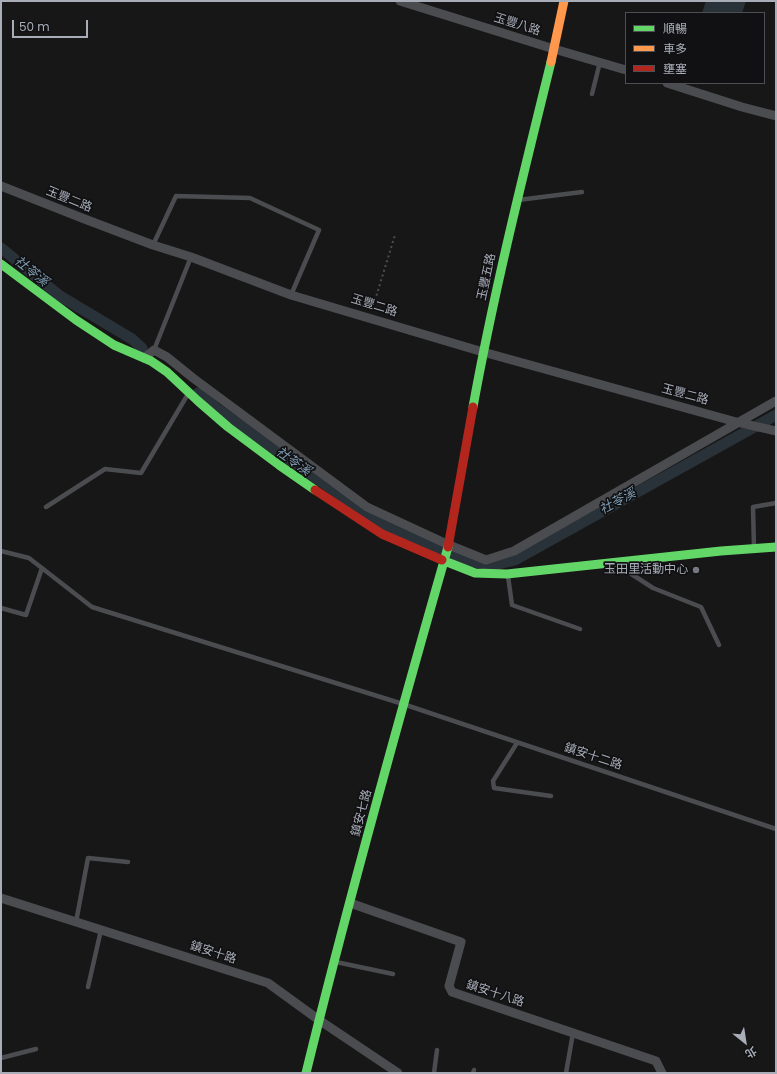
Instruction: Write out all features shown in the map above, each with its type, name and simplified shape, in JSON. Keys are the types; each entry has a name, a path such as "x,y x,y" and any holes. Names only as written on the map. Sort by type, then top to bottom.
{"street":[{"name":"玉豐八路","path":"400,1 625,70"},
{"name":"玉豐五路","path":"444,561 449,545 483,352 564,1"},
{"path":"670,84 742,107 776,116"},
{"name":"玉豐二路","path":"1,186 153,245 191,257 291,294 483,352 763,428"},
{"path":"1,264 82,324 114,345 151,361 168,372 188,393 228,427 279,465 382,534 475,573 507,574 721,550 776,548"},
{"path":"144,358 154,350 167,357 367,507 449,545 486,560 514,551 776,401"},
{"path":"763,428 776,423"},
{"path":"763,428 776,431"},
{"name":"鎮安七路","path":"306,1073 403,704 444,561"},
{"name":"鎮安十路","path":"1,898 268,983 319,1020 398,1073"},
{"name":"鎮安十八路","path":"350,903 461,942 449,986 452,992 656,1060 662,1073"}],"lane":[{"path":"592,94 600,62"},
{"path":"517,201 582,192"},
{"path":"153,245 176,196 250,198 319,230 291,294"},
{"path":"154,350 191,257"},
{"path":"46,507 105,469 141,473 188,393"},
{"path":"754,549 753,507 776,503"},
{"name":"鎮安十二路","path":"1,551 29,558 92,607 403,704 776,829"},
{"path":"613,562 653,588 701,607 719,645"},
{"path":"1,608 26,615 42,568"},
{"path":"507,574 512,605 580,629"},
{"path":"517,743 493,781 494,788 551,796"},
{"path":"76,922 88,858 128,862"},
{"path":"88,987 101,930"},
{"path":"334,962 393,974"},
{"path":"566,1073 573,1033"},
{"path":"1,1058 36,1050"},
{"path":"434,1073 438,1050"}],"path":[{"path":"370,318 395,235"}],"shaded area":[{"path":"706,1 746,1 742,12 702,12"}],"waterway":[{"name":"社苓溪","path":"1,248 60,296 132,339 142,348"},
{"name":"社苓溪","path":"198,393 216,408 382,524 439,549"},
{"name":"社苓溪","path":"455,555 467,561 494,565 515,560 776,415"}],"traffic: fast":[{"path":"473,407 500,277 551,62"},
{"path":"1,264 76,320 114,345 151,361 167,372 228,427 315,490"},
{"path":"306,1073 374,810 448,547"},
{"path":"442,560 475,573 507,574 721,551 776,547"}],"traffic: slow":[{"path":"551,62 564,1"}],"traffic: jam":[{"path":"448,547 473,407"},
{"path":"315,490 382,534 442,560"}],"place":[{"name":"玉田里活動中心","path":"696,570"}]}
